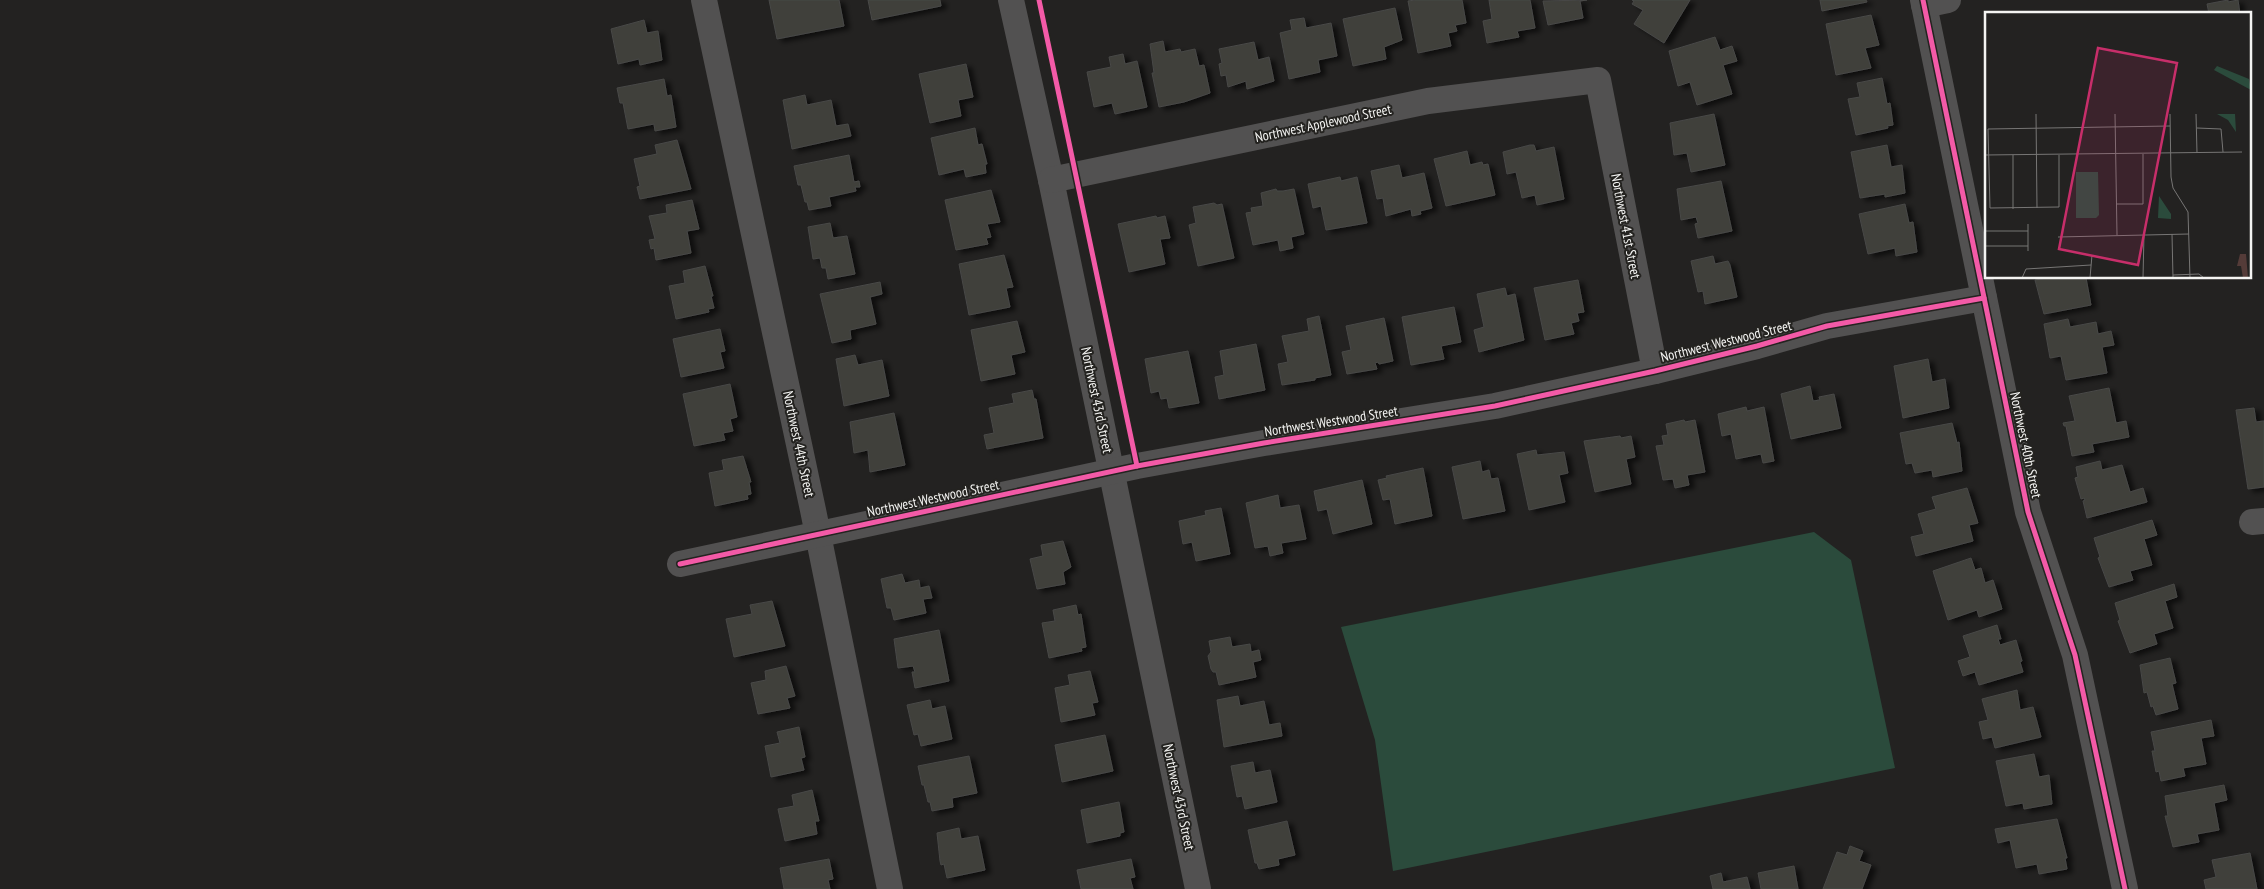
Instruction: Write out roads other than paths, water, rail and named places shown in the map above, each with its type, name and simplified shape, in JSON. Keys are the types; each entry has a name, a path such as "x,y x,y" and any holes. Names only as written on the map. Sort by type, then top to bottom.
{"street":[{"name":"Northwest 44th Street","path":"704,0 818,533 890,889"},
{"name":"Northwest 43rd Street","path":"1011,0 1051,180 1198,889"},
{"name":"Northwest 40th Street","path":"1932,2 1984,298 2028,512 2075,655 2125,889"},
{"name":"Northwest Applewood Street","path":"1051,180 1428,101 1598,80"},
{"name":"Northwest 41st Street","path":"1598,80 1655,371"},
{"name":"Northwest Westwood Street","path":"680,564 818,533 1112,472 1264,443 1494,406 1655,371 1757,346 1827,326 1984,298"}]}
